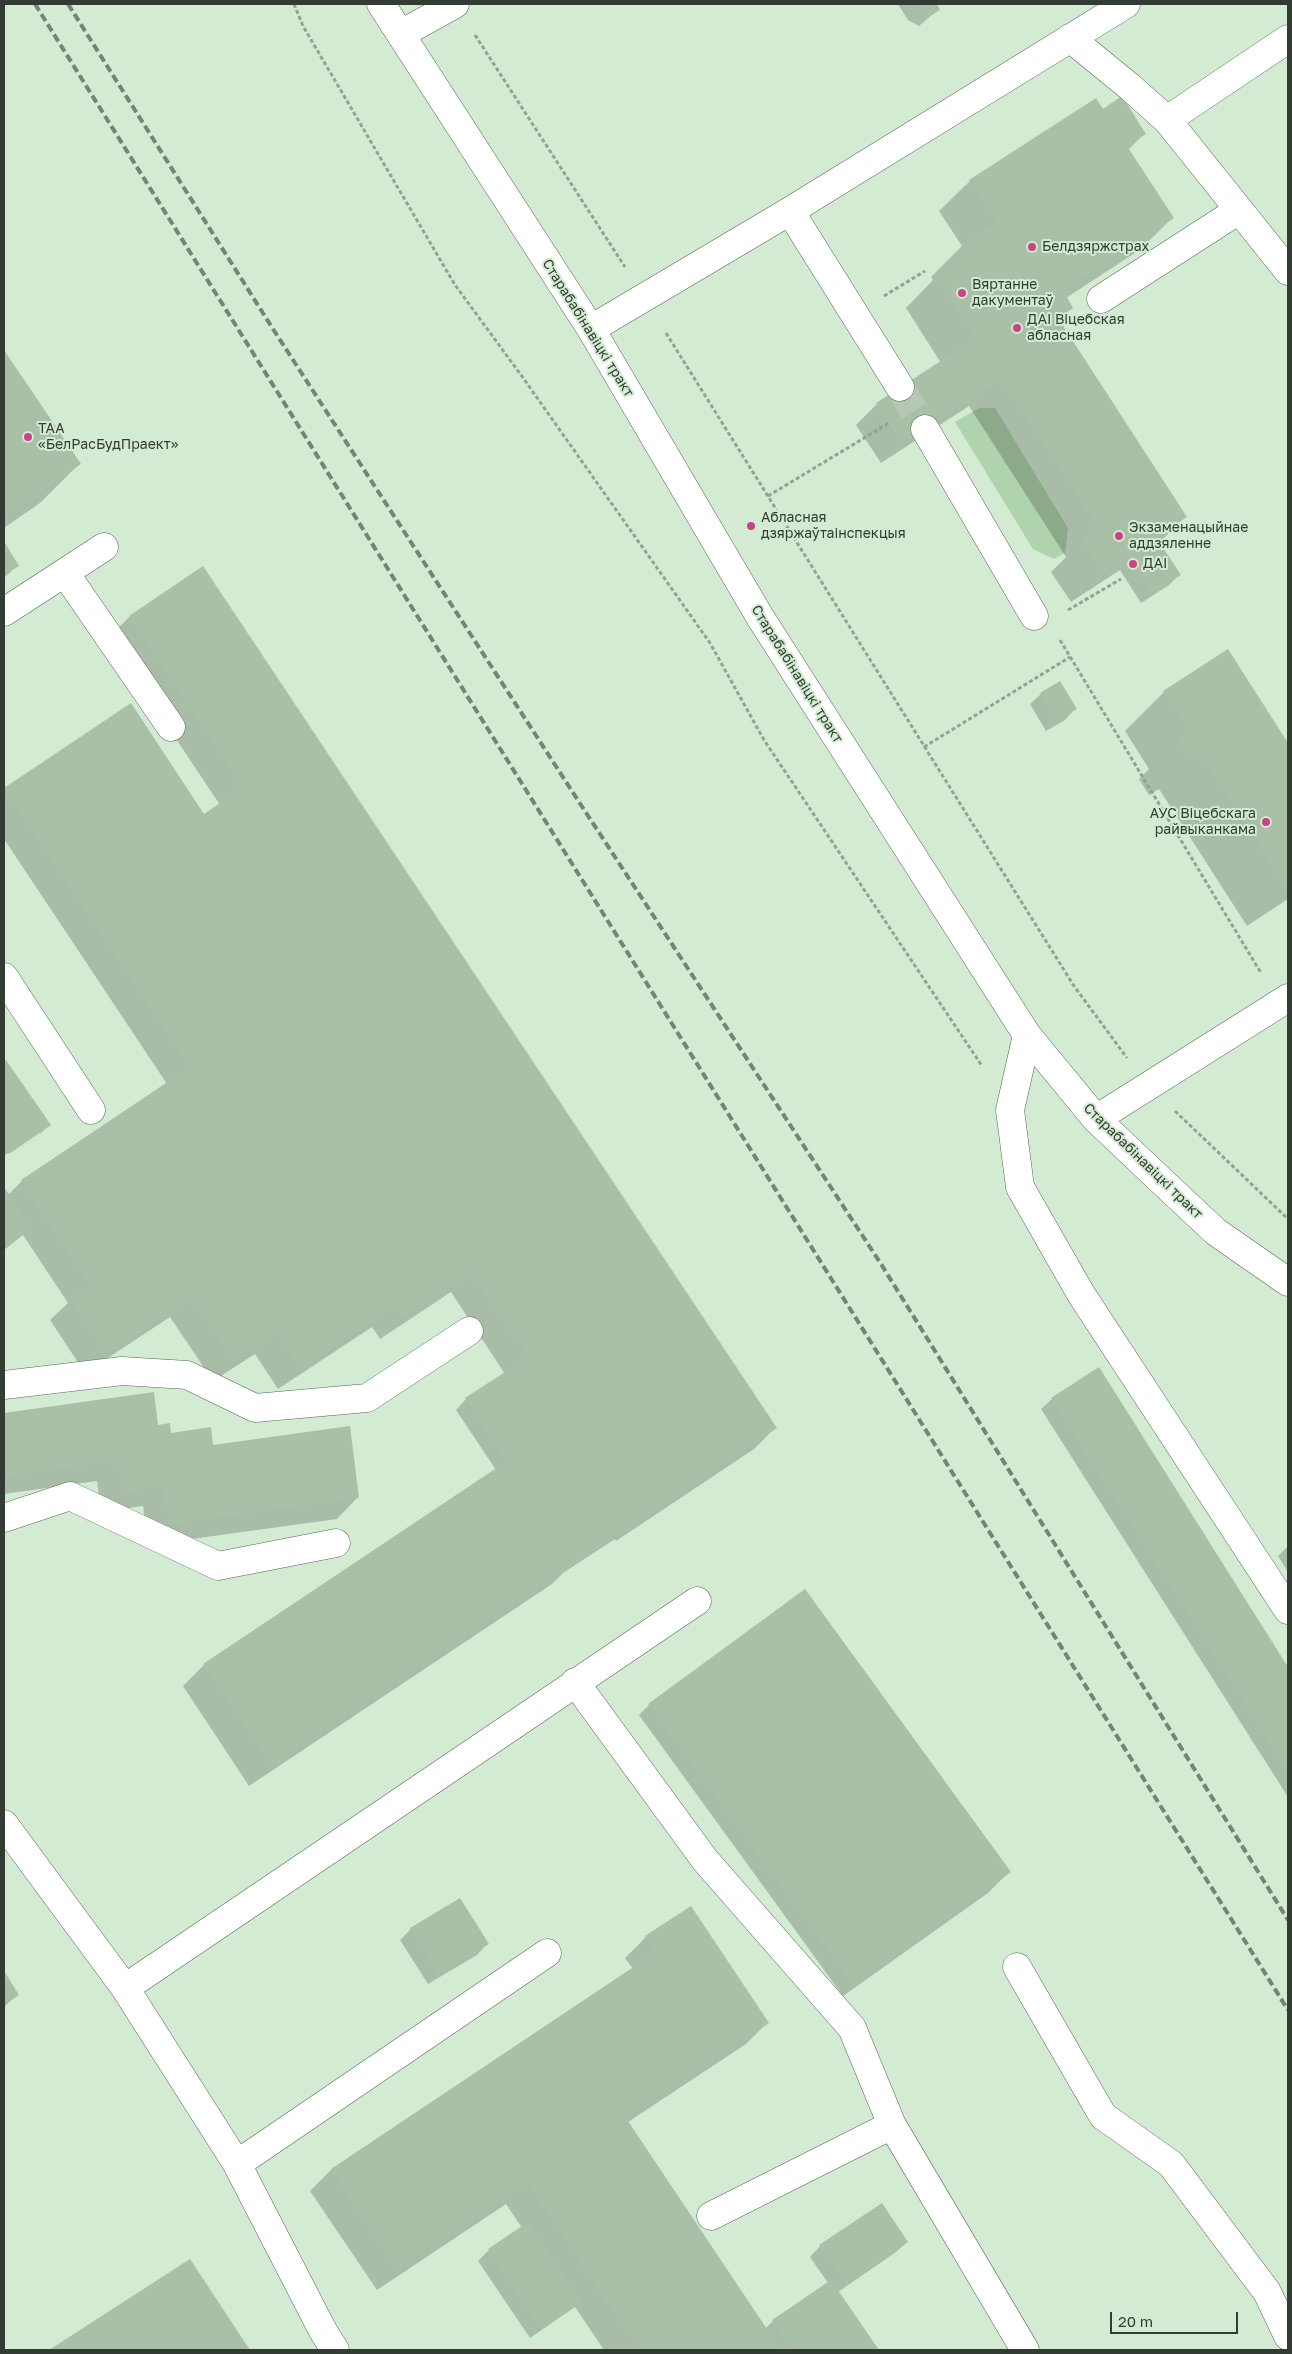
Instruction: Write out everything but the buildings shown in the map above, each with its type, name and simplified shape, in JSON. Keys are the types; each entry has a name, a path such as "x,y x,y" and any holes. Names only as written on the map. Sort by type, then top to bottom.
{"street":[{"name":"Старабабінавіцкі тракт","path":"381,4 591,329 760,617 1028,1035 1096,1119 1216,1232 1288,1282"},
{"path":"401,34 455,4"},
{"path":"591,329 790,211 1126,4"},
{"path":"1070,38 1167,120 1288,271"},
{"path":"1167,120 1288,39"},
{"path":"1101,299 1239,210"},
{"path":"790,211 900,387"},
{"path":"925,429 1042,618"},
{"path":"4,612 104,546"},
{"path":"65,573 171,727"},
{"path":"4,978 91,1110"},
{"path":"1096,1119 1284,1000"},
{"path":"1028,1035 1010,1110 1020,1186 1081,1294 1288,1610"},
{"path":"4,1386 122,1371 187,1375 255,1408 366,1398 469,1331"},
{"path":"4,1518 70,1496 218,1566 336,1543"},
{"path":"125,1988 697,1601"},
{"path":"576,1682 705,1860 852,2028 892,2124 1025,2350"},
{"path":"4,1824 125,1988 237,2164 322,2331 335,2350"},
{"path":"237,2164 547,1954"},
{"path":"1017,1967 1102,2116 1170,2164 1267,2292 1288,2337 1282,2350"},
{"path":"712,2216 892,2124"}],"path":[{"path":"294,4 303,26 455,285 521,374 710,643 764,740 1010,1110"},
{"path":"471,29 626,270"},
{"path":"876,300 925,271"},
{"path":"666,333 1074,986 1147,1085 1288,1219"},
{"path":"768,496 889,423"},
{"path":"1121,579 1042,618 1070,657 1284,1000"},
{"path":"924,746 1070,657"}],"green space":[{"path":"979,408 995,408 1068,528 1065,553 1054,559 1033,549 955,422"}],"tunnel":[{"path":"900,387 925,429"}],"railway":[{"path":"35,4 1288,2010"},
{"path":"68,4 273,329 881,1264 1288,1920"}],"place":[{"name":"Белдзяржстрах","path":"1032,247"},
{"name":"Вяртанне дакументаў","path":"962,293"},
{"name":"ДАІ Віцебская абласная","path":"1017,328"},
{"name":"ТАА «БелРасБудПраект»","path":"28,437"},
{"name":"Абласная дзяржаўтаінспекцыя","path":"751,526"},
{"name":"Экзаменацыйнае аддзяленне","path":"1119,536"},
{"name":"ДАІ","path":"1133,564"},
{"name":"АУС Віцебскага райвыканкама","path":"1266,822"}]}
